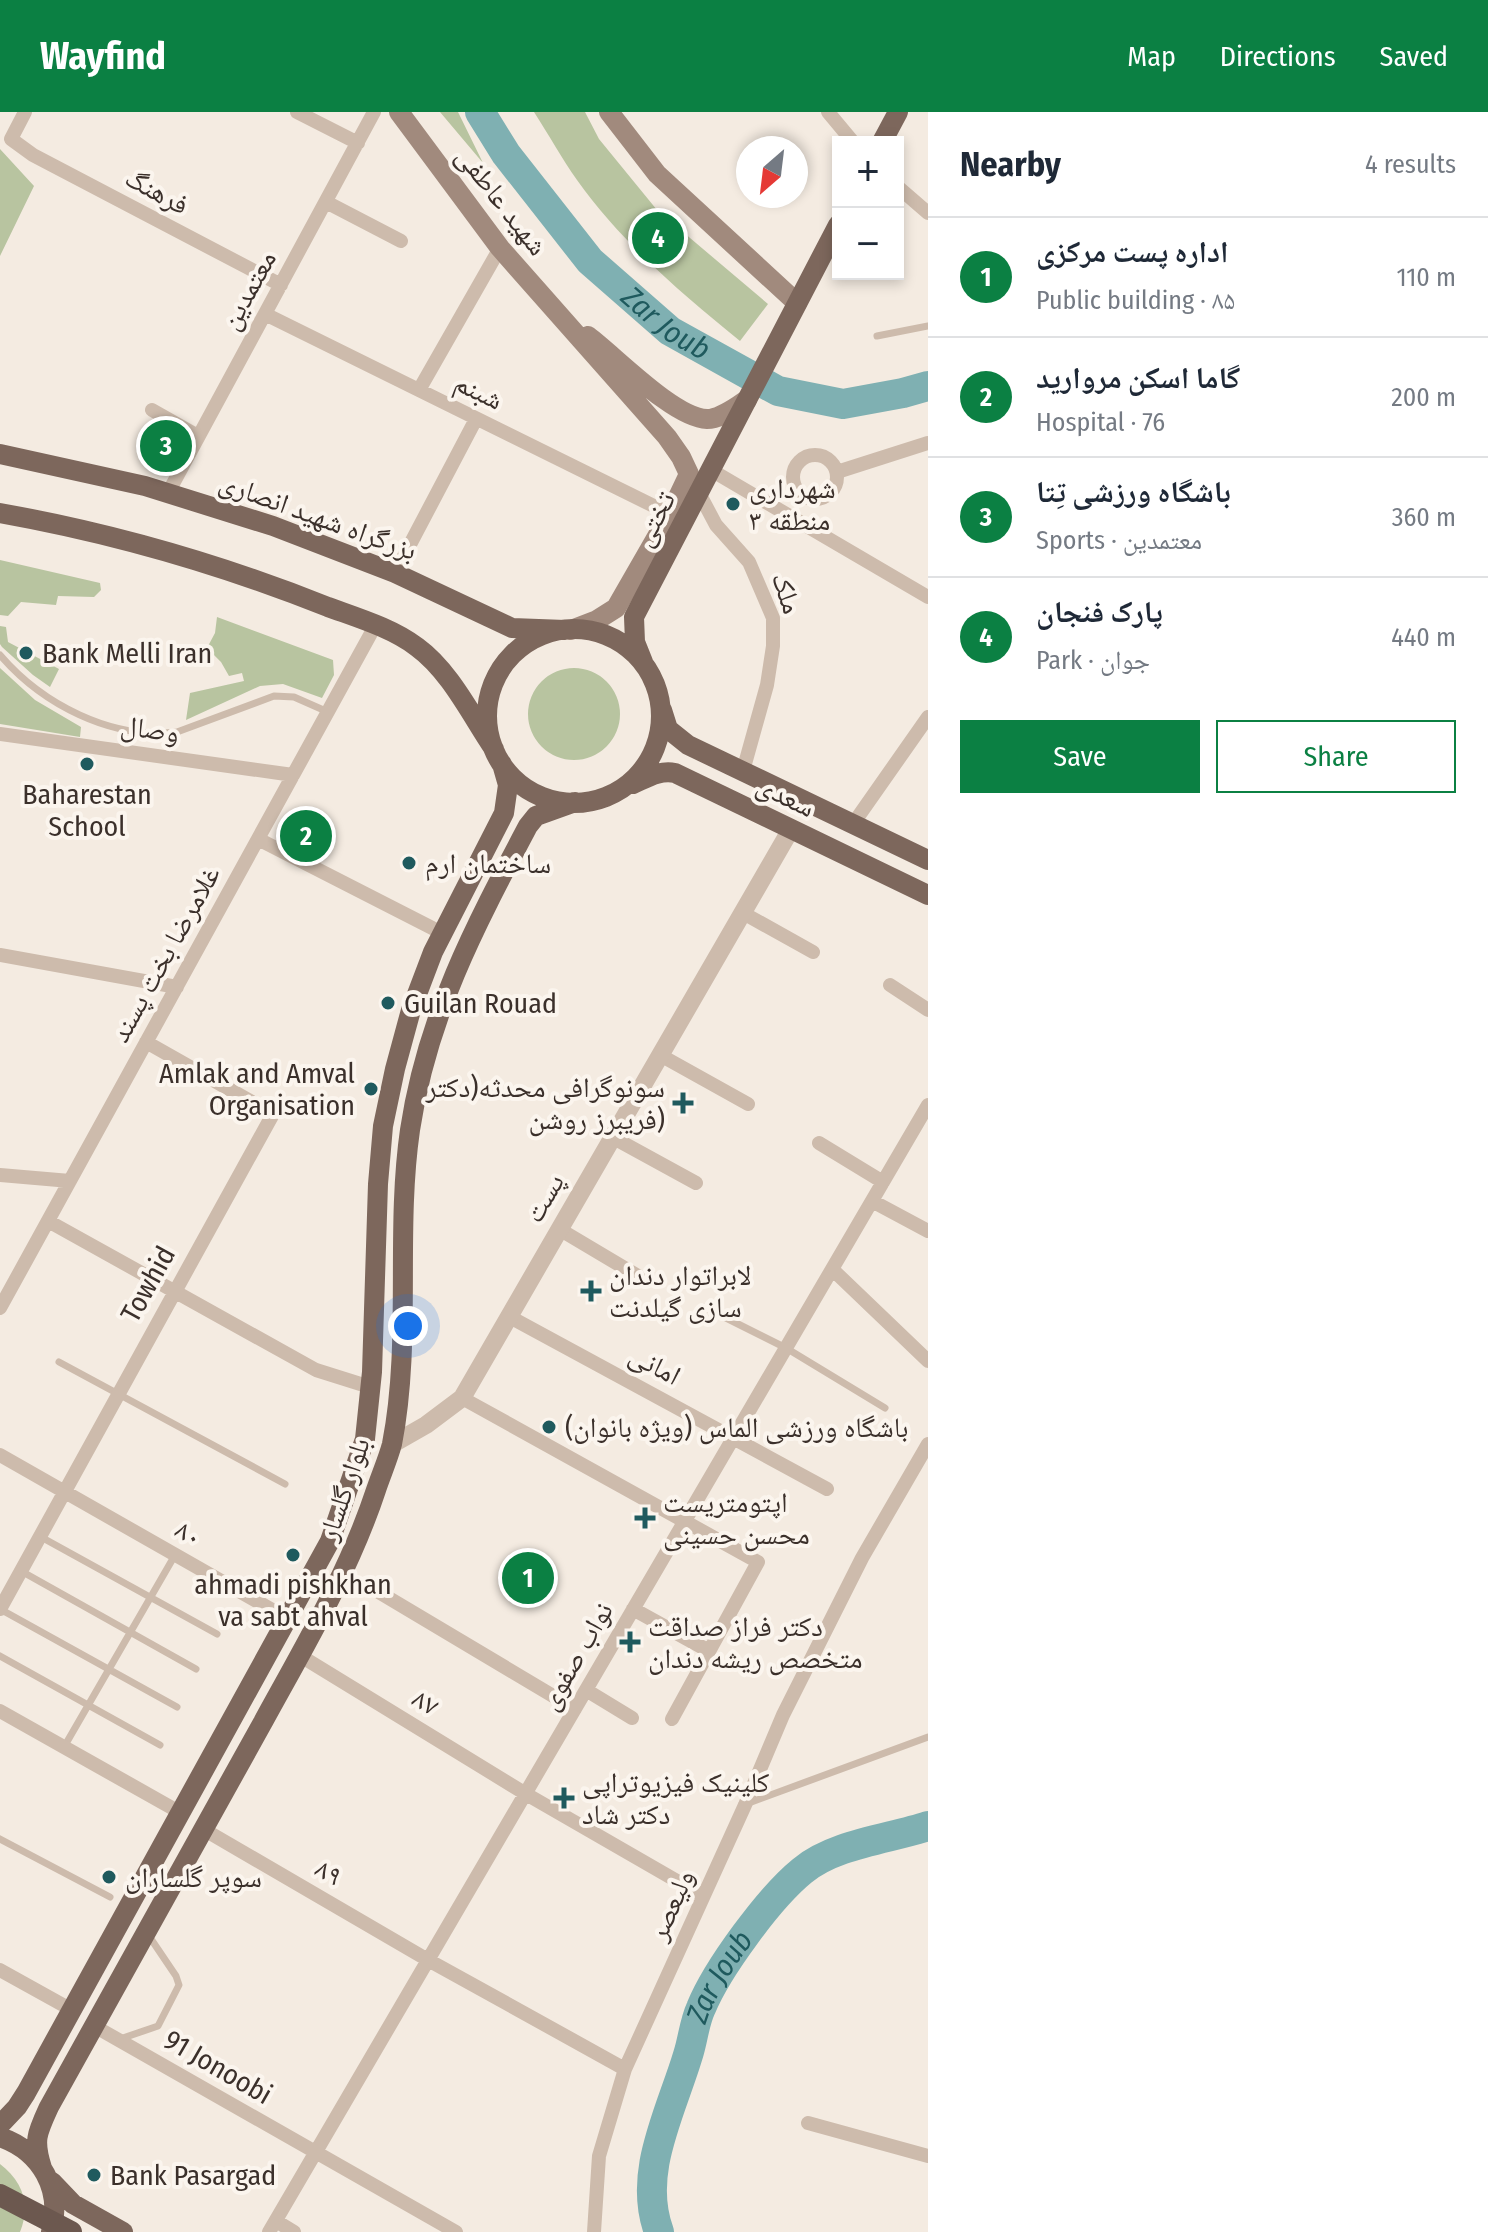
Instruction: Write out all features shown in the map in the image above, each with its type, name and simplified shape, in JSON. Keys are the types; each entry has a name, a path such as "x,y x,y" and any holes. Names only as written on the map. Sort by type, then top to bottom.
{"highway":[{"path":"0,2195 71,2232"}],"main road":[{"name":"شهید عاطفی","path":"399,112 500,248 667,437 689,474"},
{"path":"609,112 657,174 797,303"},
{"path":"885,136 898,112"},
{"name":"تختی","path":"645,668 635,642 634,617 832,236"},
{"name":"شهید عاطفی","path":"564,323 577,328 686,414 706,419 717,417 747,400"},
{"name":"بزرگراه شهید انصاری","path":"0,454 101,475 273,526 395,573 512,628 568,630"},
{"name":"تختی","path":"568,630 597,620 616,608 670,514 689,474"},
{"path":"0,513 183,557 282,589 409,641 430,658 498,756 517,781 536,794 558,801 597,799 618,791 640,772 654,748 660,720 658,696 645,668 634,654 613,639 590,631 568,630 529,642 502,667 493,683 487,707 488,726 498,756"},
{"name":"سعدی","path":"658,696 668,729 688,745 928,860"},
{"name":"بلوار گلسار","path":"0,2125 17,2107 72,2010 335,1528 365,1439 378,1184 383,1126 395,1069 411,1010 442,933 504,813 508,785 498,756"},
{"name":"سعدی","path":"618,791 654,774 675,773 928,895"},
{"name":"بلوار گلسار","path":"51,2232 54,2201 36,2148 40,2128 347,1564 369,1513 391,1445 399,1374 405,1186 410,1130 437,1018 458,962 528,826 536,816 575,802"},
{"path":"0,2137 21,2147 73,2204 123,2232"}],"street":[{"name":"فرهنگ","path":"25,112 11,139 33,155 281,285"},
{"path":"297,112 358,143"},
{"name":"معتمدین","path":"168,493 374,112"},
{"path":"828,112 848,136"},
{"path":"904,192 928,213"},
{"path":"326,202 401,241"},
{"path":"419,390 500,248"},
{"name":"شبنم","path":"265,314 670,514"},
{"path":"152,410 198,436"},
{"path":"395,573 476,419"},
{"path":"837,472 928,443"},
{"path":"815,454 825,457 837,472 834,489 828,496 819,499 802,496 795,489 793,470 798,462 815,454"},
{"path":"711,470 928,597"},
{"name":"ملک","path":"699,493 716,525 749,562 773,618 773,646 767,685 743,771"},
{"path":"781,509 802,496"},
{"name":"غلامرضا بخت پسند","path":"0,1308 375,626"},
{"path":"853,824 928,717"},
{"name":"وصال","path":"0,734 293,775"},
{"name":"پست","path":"391,1445 426,1425 462,1398 791,829"},
{"path":"258,839 442,933"},
{"path":"743,913 813,952"},
{"path":"0,955 177,987"},
{"path":"890,985 928,1010"},
{"name":"Towhid","path":"0,1609 6,1585 21,1571 273,1114 146,1042"},
{"path":"660,1055 748,1104"},
{"name":"نواب صفوی","path":"272,2227 927,1110"},
{"path":"612,1137 696,1183"},
{"path":"819,1143 883,1182"},
{"path":"0,1175 70,1181"},
{"path":"872,1201 928,1231"},
{"path":"48,1221 316,1370 370,1387"},
{"path":"559,1229 638,1276"},
{"path":"832,1269 928,1361"},
{"name":"امانی","path":"508,1316 827,1489"},
{"path":"462,1398 758,1562 672,1719"},
{"name":"ولیعصر","path":"594,2232 599,2156 625,2069 783,1715 862,1558 928,1444"},
{"name":"۸۰","path":"0,1455 288,1619"},
{"path":"377,1591 575,1709"},
{"path":"633,1609 709,1651"},
{"name":"۸۷","path":"299,1655 526,1794"},
{"path":"586,1690 632,1718"},
{"path":"0,1711 181,1813"},
{"path":"526,1794 703,1896"},
{"name":"۸۹","path":"203,1829 428,1960 625,2069"},
{"path":"0,1970 72,2010"},
{"name":"91 Jonoobi","path":"94,2026 456,2232"},
{"path":"808,2123 928,2156"},
{"path":"272,2227 294,2232"}],"lane":[{"path":"877,336 928,326"},
{"path":"0,655 40,692 96,723 161,734 177,732 274,696 294,697 328,712"},
{"path":"704,1307 786,1348 885,1408"},
{"path":"59,1362 285,1484"},
{"path":"40,1536 217,1634"},
{"path":"64,1747 175,1555"},
{"path":"21,1571 196,1669"},
{"path":"0,1609 177,1707"},
{"path":"0,1656 160,1745"},
{"path":"745,1805 928,1737"},
{"path":"0,1839 110,1897"},
{"path":"118,2040 158,2026 179,1985 146,1932"}],"green space":[{"path":"440,112 458,112 483,163"},
{"path":"534,112 585,112 599,139 657,210 768,304 740,341 674,286 613,225 577,180"},
{"path":"0,149 34,186 0,256"},
{"path":"0,560 100,583 101,590 94,597 58,596 56,605 21,602 8,616 0,615"},
{"path":"217,617 333,660 334,675 322,698 283,684 260,686 186,720 190,693 244,681 242,673 229,676 207,648 215,633"},
{"path":"0,626 6,627 8,642 59,669 50,687 2,647"},
{"path":"0,668 35,700 81,727 80,737 0,724"},
{"path":"574,668 591,672 606,682 616,697 620,714 616,731 606,746 591,756 574,760 557,756 542,746 532,731 528,714 532,697 542,682 557,672"},
{"path":"0,2164 14,2178 23,2194 25,2212 20,2232 0,2232"}],"waterway":[{"name":"Zar Joub","path":"480,112 506,154 590,261 670,331 778,391 843,404 928,386"},
{"name":"Zar Joub","path":"659,2232 653,2210 652,2187 659,2143 699,2014 731,1955 775,1898 815,1862 846,1848 928,1826"}],"place":[{"name":"پارک فنجان","path":"658,238"},
{"name":"باشگاه ورزشی تِتا","path":"166,446"},
{"name":"شهرداری منطقه ۳","path":"733,504"},
{"name":"Bank Melli Iran","path":"26,653"},
{"name":"Baharestan School","path":"87,764"},
{"name":"گاما اسکن مروارید","path":"306,836"},
{"name":"ساختمان ارم","path":"409,863"},
{"name":"Guilan Rouad","path":"388,1003"},
{"name":"Amlak and Amval Organisation","path":"371,1089"},
{"name":"سونوگرافی محدثه(دکتر فریبرز روشن)","path":"683,1103"},
{"name":"لابراتوار دندان سازی گیلدنت","path":"591,1291"},
{"name":"باشگاه ورزشی الماس (ویژه بانوان)","path":"549,1427"},
{"name":"اپتومتریست محسن حسینی","path":"645,1518"},
{"name":"ahmadi pishkhan va sabt ahval","path":"293,1555"},
{"name":"اداره پست مرکزی","path":"528,1578"},
{"name":"دکتر فراز صداقت متخصص ریشه دندان","path":"630,1642"},
{"name":"کلینیک فیزیوتراپی دکتر شاد","path":"564,1798"},
{"name":"سوپر گلساران","path":"109,1877"},
{"name":"Bank Pasargad","path":"94,2175"}]}
